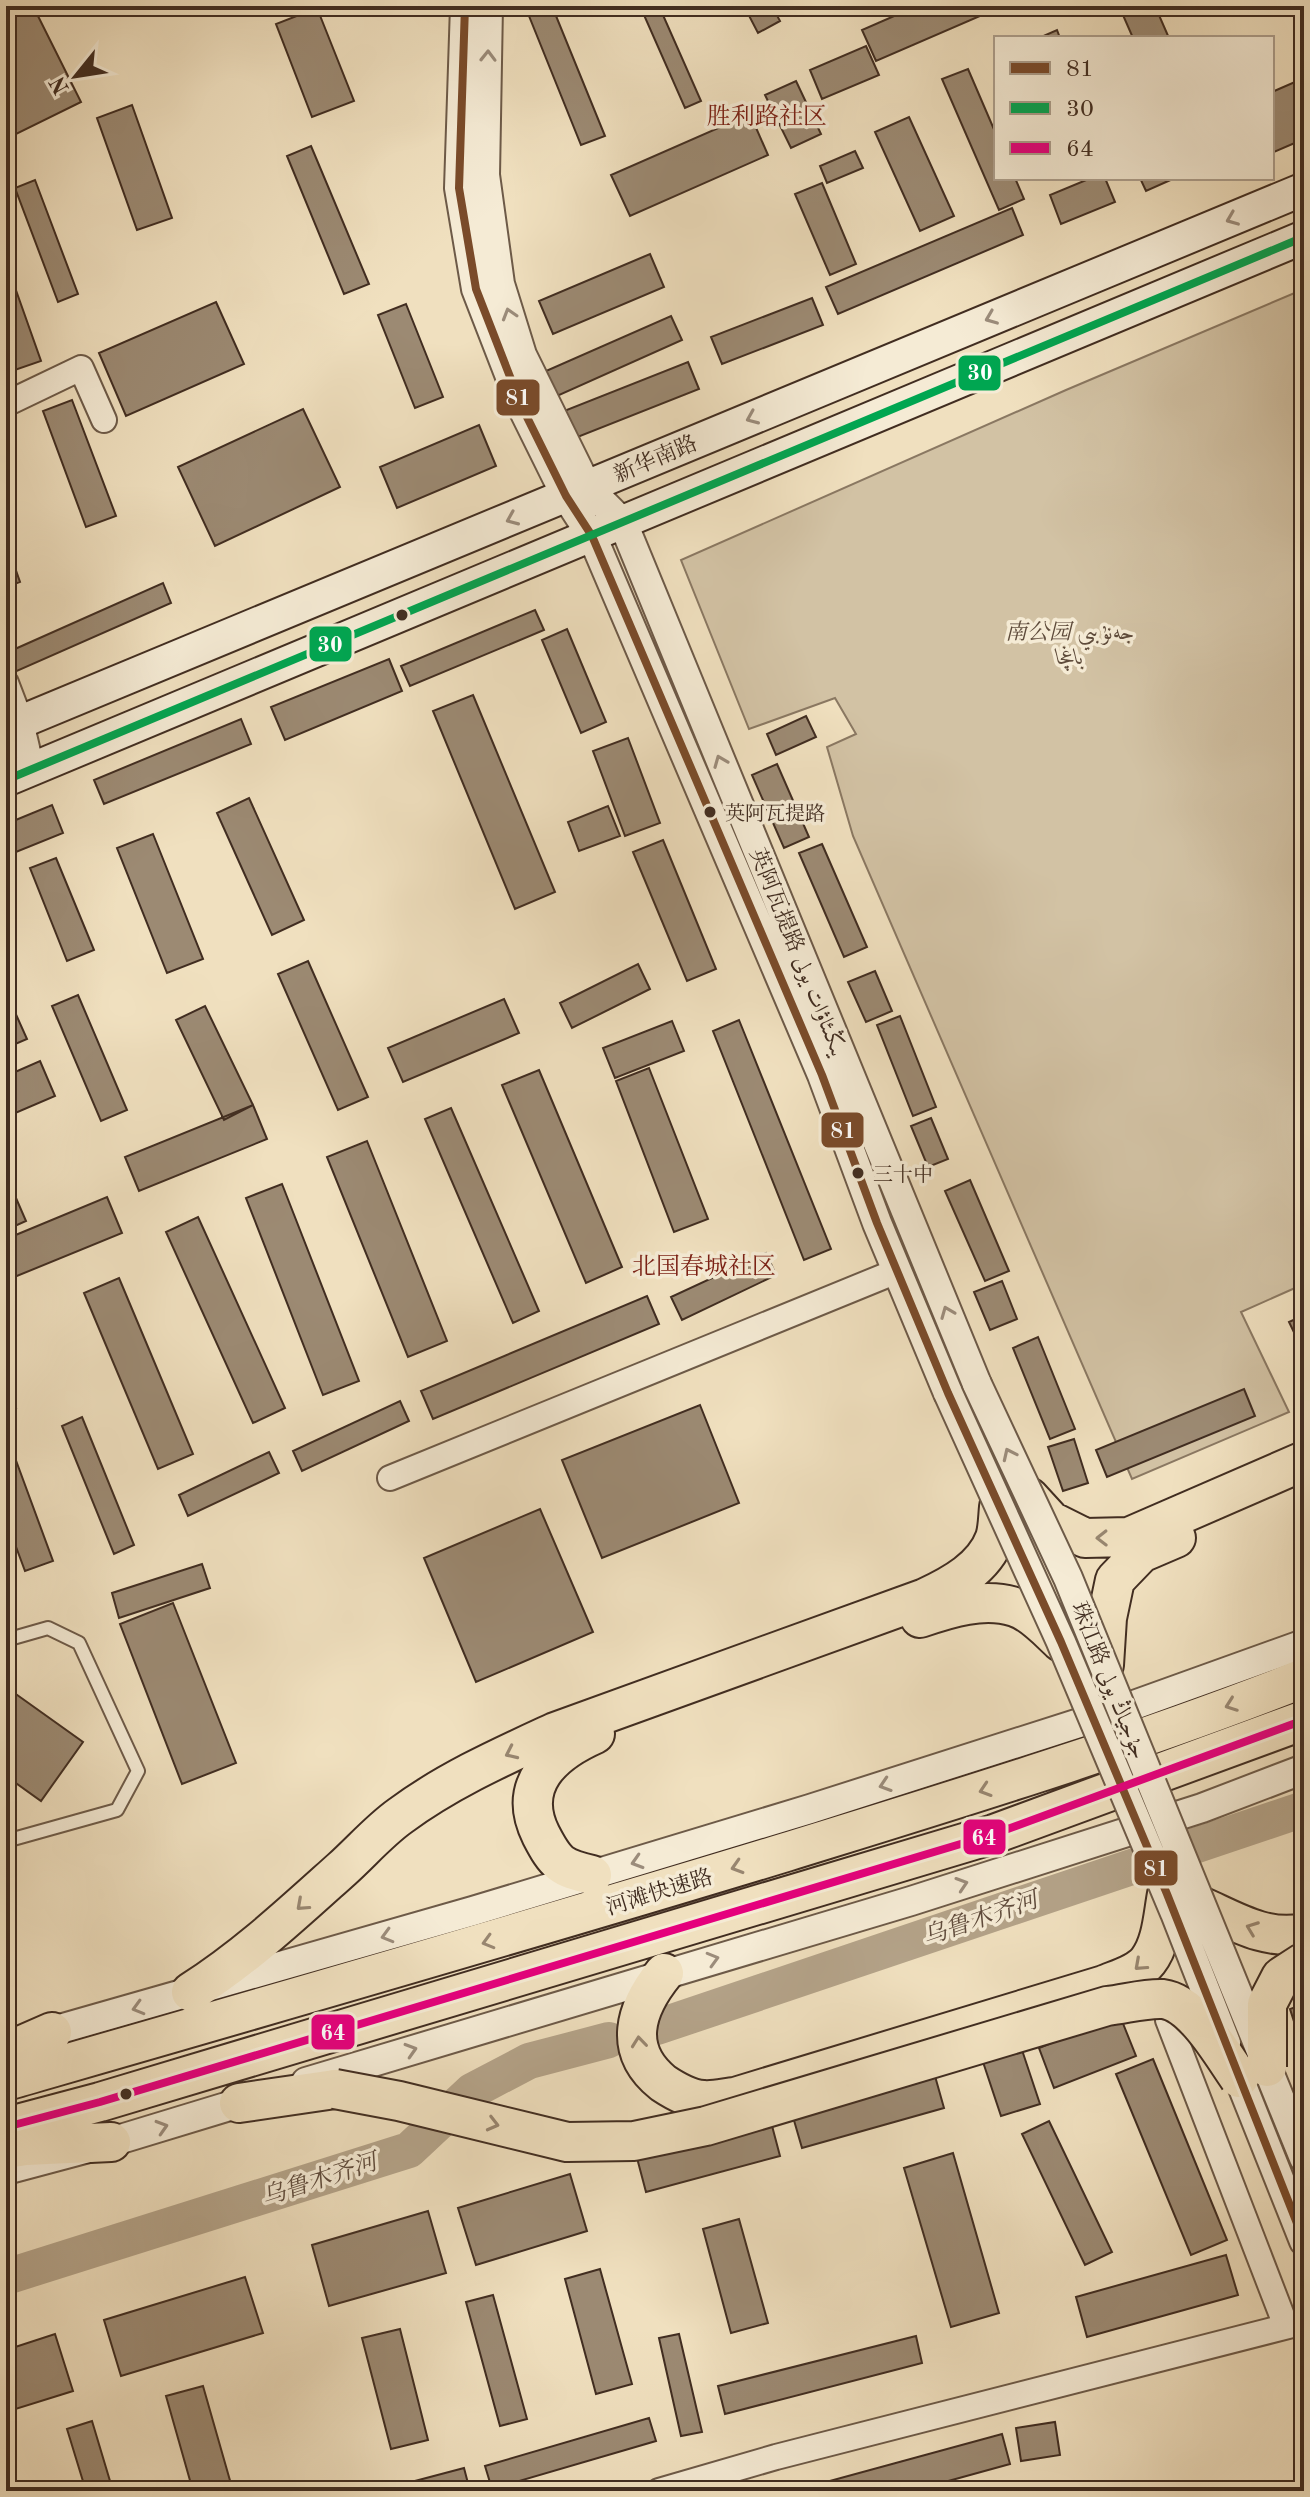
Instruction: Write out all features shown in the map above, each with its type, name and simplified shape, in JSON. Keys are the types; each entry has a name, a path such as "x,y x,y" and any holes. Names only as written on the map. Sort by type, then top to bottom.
{"highway":[{"path":"592,1875 567,1869 552,1855 536,1825 531,1804 535,1786 557,1756 611,1718 951,1586 985,1556 1014,1502 1085,1538 1129,1537 1304,1461"},
{"path":"1104,1665 1107,1618 1115,1580 1141,1553 1304,1485"},
{"path":"191,1992 257,1945 400,1816 499,1758 555,1732 611,1718 949,1607 987,1603 1016,1607 1036,1619 1061,1642"},
{"name":"河滩快速路","path":"6,2081 569,1918 979,1792 1074,1762 1304,1678"},
{"name":"河滩快速路","path":"6,2127 100,2102 994,1834 1304,1720"},
{"path":"664,1973 649,1991 642,2006 636,2045 652,2074 686,2096 703,2100 735,2097 1104,1985 1132,1973 1148,1961 1160,1934 1167,1894"},
{"path":"1203,1907 1260,1933 1293,1936 1304,1933"},
{"path":"1253,2072 1267,2004 1281,1977 1304,1962"},
{"path":"239,2103 335,2089 399,2101 567,2142 634,2141 706,2126 1107,2006 1163,1999 1183,2006 1253,2072"},
{"path":"6,2052 52,2032"},
{"path":"6,2149 111,2142"}],"main road":[{"name":"新华南路","path":"14,725 1304,189"},
{"path":"19,775 1304,237"}],"street":[{"path":"465,6 459,188 476,289 521,405 577,491"},
{"path":"488,6 485,175 500,284 522,355 577,491"},
{"path":"6,404 81,368 104,420"},
{"name":"英阿瓦提路 يىڭىئاۋات يولى","path":"577,491 623,523 977,1384"},
{"name":"英阿瓦提路 يىڭىئاۋات يولى","path":"577,491 592,536 822,1075 897,1271 948,1393"},
{"path":"6,683 19,775"},
{"path":"390,1478 897,1271"},
{"name":"珠江路 جۇجياڭ يولى","path":"977,1384 1061,1642 1167,1894 1253,2072 1304,2158"},
{"name":"珠江路 جۇجياڭ يولى","path":"948,1393 1014,1502 1068,1578 1203,1907 1304,2241"},
{"path":"6,2043 191,1992 810,1809 1123,1709 1304,1644"},
{"path":"6,2170 111,2142 940,1891 1202,1808 1304,1769"},
{"path":"659,2491 776,2457 1295,2324 1168,2020 1304,1977"}],"lane":[{"path":"6,1640 48,1628 79,1643 138,1771 117,1810 6,1841"}],"green space":[{"name":"南公园 جەنۇبىي باغچا","path":"1304,289 1304,1284 1241,1312 1289,1412 1132,1479 853,836 827,747 856,734 835,698 749,729 681,560"}],"building":[{"path":"19,6 33,6 81,102 6,139 6,12"},
{"path":"525,6 552,6 605,136 581,145"},
{"path":"640,6 659,6 701,101 685,108"},
{"path":"744,6 772,6 780,21 758,33"},
{"path":"917,6 976,6 980,16 876,61 862,30"},
{"path":"1119,6 1155,6 1168,36 1132,36"},
{"path":"317,8 354,101 312,117 276,24"},
{"path":"1057,30 1059,36 1044,36"},
{"path":"866,46 879,75 822,99 810,70"},
{"path":"968,69 994,129 994,180 1016,180 1024,199 999,210 942,79"},
{"path":"1304,78 1304,139 1274,152 1274,91"},
{"path":"796,81 821,134 791,148 765,95"},
{"path":"132,105 172,218 137,230 97,118"},
{"path":"750,114 768,155 630,216 611,175"},
{"path":"909,117 954,216 920,231 875,132"},
{"path":"311,146 369,284 344,294 287,156"},
{"path":"855,151 863,168 827,183 820,166"},
{"path":"35,180 78,294 58,302 15,188"},
{"path":"1086,180 1106,180 1115,202 1061,224 1050,195"},
{"path":"1141,180 1171,180 1146,191"},
{"path":"822,183 856,264 830,275 795,194"},
{"path":"1012,208 1023,235 838,314 826,287"},
{"path":"650,254 664,287 553,334 539,301"},
{"path":"6,262 41,361 9,372 6,364"},
{"path":"812,298 823,325 722,364 711,337"},
{"path":"216,302 244,364 126,416 99,353"},
{"path":"406,304 443,397 415,408 378,315"},
{"path":"671,316 682,340 557,396 546,371"},
{"path":"688,362 699,389 570,440 559,413"},
{"path":"72,400 116,516 86,527 43,411"},
{"path":"303,409 340,487 215,546 178,467"},
{"path":"479,425 496,466 397,508 380,467"},
{"path":"6,542 20,582 6,587"},
{"path":"163,583 171,603 10,674 6,653"},
{"path":"535,610 544,630 410,686 401,666"},
{"path":"567,629 606,722 581,733 542,640"},
{"path":"389,659 402,691 285,740 271,707"},
{"path":"473,695 555,892 515,909 433,711"},
{"path":"806,716 816,737 776,755 767,734"},
{"path":"241,719 251,744 104,804 94,780"},
{"path":"628,738 660,823 625,836 593,751"},
{"path":"777,764 809,837 784,848 752,775"},
{"path":"249,798 304,920 272,935 217,813"},
{"path":"52,805 63,833 6,856 6,824"},
{"path":"608,806 620,836 579,851 568,822"},
{"path":"153,834 203,959 167,973 117,848"},
{"path":"663,840 716,969 687,981 633,852"},
{"path":"822,844 867,947 844,957 799,853"},
{"path":"56,858 94,950 67,961 30,868"},
{"path":"308,961 368,1097 338,1110 278,974"},
{"path":"638,964 650,989 572,1028 560,1003"},
{"path":"875,971 892,1011 866,1022 848,982"},
{"path":"78,995 127,1110 101,1121 52,1006"},
{"path":"504,999 519,1033 403,1082 388,1048"},
{"path":"205,1006 253,1105 224,1120 176,1020"},
{"path":"14,1010 27,1039 6,1048 6,1014"},
{"path":"900,1016 936,1107 913,1116 877,1025"},
{"path":"739,1020 831,1249 804,1260 713,1031"},
{"path":"672,1021 684,1051 615,1078 603,1048"},
{"path":"40,1061 55,1096 6,1117 6,1076"},
{"path":"649,1068 708,1219 674,1232 616,1081"},
{"path":"539,1070 622,1267 586,1283 502,1085"},
{"path":"253,1105 267,1139 139,1191 125,1157"},
{"path":"451,1108 539,1311 513,1323 425,1119"},
{"path":"931,1118 948,1159 928,1167 911,1126"},
{"path":"367,1141 447,1341 408,1357 327,1157"},
{"path":"6,1175 26,1221 6,1230"},
{"path":"970,1180 1009,1271 985,1281 945,1191"},
{"path":"282,1184 359,1381 323,1395 246,1198"},
{"path":"107,1197 122,1233 7,1280 6,1239"},
{"path":"198,1217 285,1408 253,1423 166,1232"},
{"path":"766,1253 776,1275 682,1320 671,1297"},
{"path":"119,1278 193,1454 158,1469 84,1293"},
{"path":"1002,1281 1017,1319 990,1330 974,1292"},
{"path":"647,1296 659,1324 433,1419 421,1391"},
{"path":"1304,1315 1304,1353 1289,1322"},
{"path":"1038,1337 1075,1429 1050,1439 1013,1348"},
{"path":"6,1385 16,1408 6,1413"},
{"path":"1244,1389 1255,1416 1107,1477 1096,1450"},
{"path":"400,1401 409,1421 302,1471 293,1451"},
{"path":"700,1405 739,1503 602,1558 562,1460"},
{"path":"82,1417 134,1545 114,1554 62,1426"},
{"path":"1074,1439 1088,1483 1063,1491 1048,1447"},
{"path":"269,1452 279,1473 188,1516 179,1495"},
{"path":"14,1455 53,1561 25,1571 6,1520 6,1458"},
{"path":"540,1509 593,1632 476,1682 424,1558"},
{"path":"202,1564 210,1588 119,1618 112,1593"},
{"path":"173,1603 236,1763 182,1784 120,1624"},
{"path":"6,1687 83,1742 41,1801 6,1776"},
{"path":"1304,2004 1304,2039 1300,2040 1290,2009"},
{"path":"1120,2016 1136,2056 1054,2088 1039,2048"},
{"path":"1022,2050 1040,2104 1001,2116 983,2062"},
{"path":"1153,2059 1227,2240 1191,2255 1116,2074"},
{"path":"933,2069 944,2108 802,2148 791,2110"},
{"path":"1049,2121 1112,2252 1085,2265 1022,2134"},
{"path":"771,2122 780,2156 646,2192 637,2158"},
{"path":"953,2153 999,2313 951,2327 904,2168"},
{"path":"570,2174 587,2231 476,2265 458,2208"},
{"path":"428,2211 446,2273 329,2306 312,2245"},
{"path":"739,2219 768,2323 731,2333 703,2229"},
{"path":"1226,2255 1238,2295 1087,2337 1076,2297"},
{"path":"600,2269 632,2384 596,2394 565,2279"},
{"path":"245,2277 263,2333 121,2376 104,2320"},
{"path":"493,2295 527,2419 500,2426 466,2302"},
{"path":"400,2329 428,2440 391,2449 362,2338"},
{"path":"55,2334 73,2391 6,2412 6,2350"},
{"path":"679,2334 702,2432 681,2436 659,2338"},
{"path":"916,2336 922,2363 725,2414 718,2386"},
{"path":"203,2386 233,2491 193,2491 166,2396"},
{"path":"649,2418 656,2441 492,2489 485,2466"},
{"path":"92,2421 113,2491 86,2491 67,2429"},
{"path":"1055,2422 1060,2455 1021,2461 1016,2428"},
{"path":"1002,2434 1010,2464 912,2491 804,2491 804,2488"},
{"path":"6,2466 13,2491 6,2491"},
{"path":"464,2468 470,2491 377,2491"}],"waterway":[{"name":"乌鲁木齐河","path":"657,2027 1304,1809"},
{"name":"乌鲁木齐河","path":"6,2277 409,2150 472,2091 529,2061 609,2040"}],"transit line":[{"name":"81","path":"465,6 459,188 476,289 521,405 566,496 592,536 822,1075 877,1223 948,1393 1061,1642 1167,1894 1304,2241"},
{"name":"30","path":"6,780 1304,237"},
{"name":"64","path":"6,2127 100,2102 994,1834 1304,1720"}],"place":[{"name":"英阿瓦提路","path":"710,812"},
{"name":"三十中","path":"858,1173"}],"district":[{"name":"胜利路社区","path":"767,116"},
{"name":"北国春城社区","path":"704,1266"}]}
